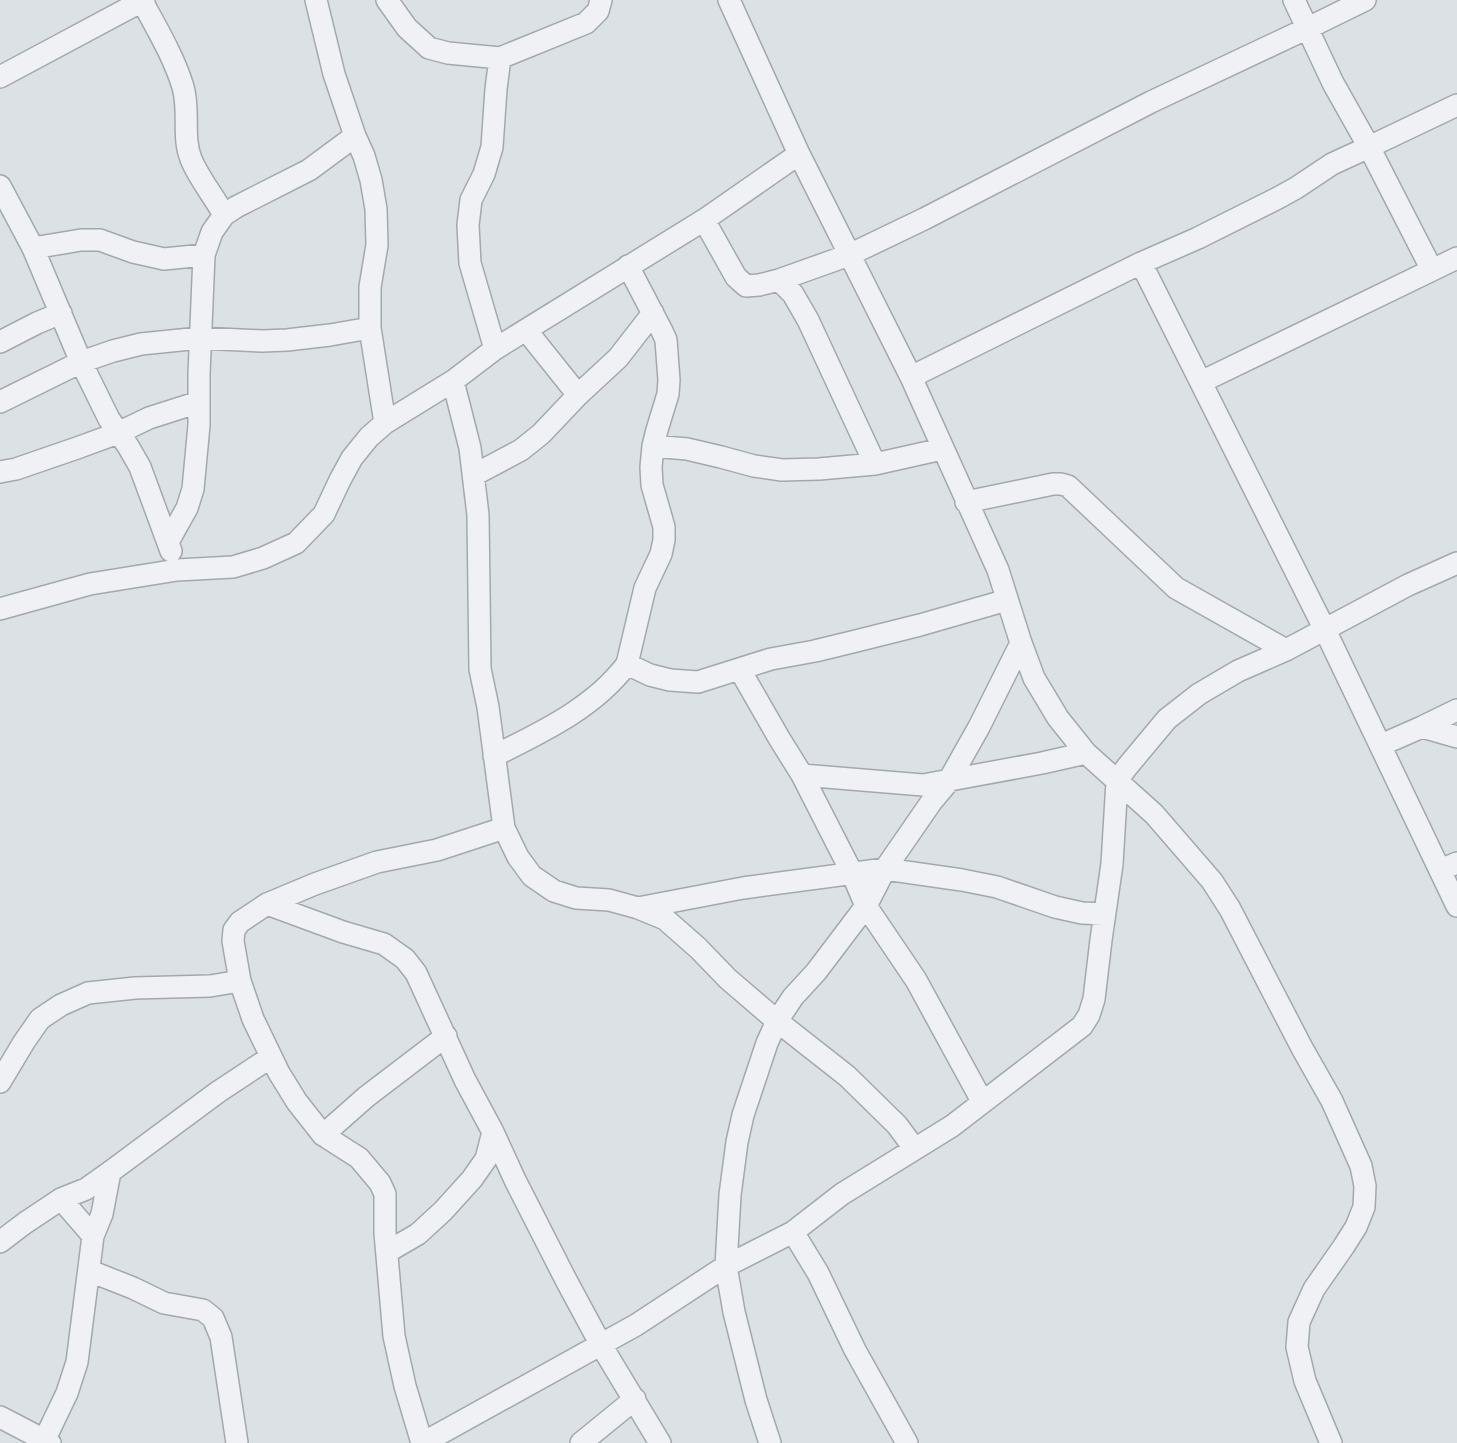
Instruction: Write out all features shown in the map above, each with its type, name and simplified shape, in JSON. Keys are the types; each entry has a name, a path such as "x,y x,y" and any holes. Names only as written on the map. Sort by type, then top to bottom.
{"street":[{"path":"316,0 334,74 368,172 376,209 377,245 370,287 370,328 385,423"},
{"path":"387,0 407,28 429,48 448,53 500,58 513,51 538,44 586,23 598,11 601,0"},
{"path":"729,0 799,154 911,377 998,570 1034,678 1058,718 1086,753 1159,821 1212,881 1230,909 1302,1048 1332,1101 1361,1166 1365,1186 1364,1207 1348,1240 1314,1289 1299,1322 1297,1347 1305,1381 1331,1443"},
{"path":"1294,0 1333,83 1369,147 1432,270"},
{"path":"704,220 736,278 746,286 780,280 849,254 924,219 1151,102 1364,0"},
{"path":"0,77 142,1 169,52 183,88 187,111 187,150 192,162 224,215"},
{"path":"495,349 470,263 468,225 471,200 484,174 492,147 500,58"},
{"path":"911,377 1141,263 1198,238 1296,188 1332,164 1457,105"},
{"path":"168,542 187,508 193,489 199,402 204,255 212,232 224,215 309,170 355,136"},
{"path":"0,609 90,584 177,570 234,567 263,558 296,543 324,514 352,458 369,437 385,423 453,382 495,349 704,220 799,154"},
{"path":"0,186 33,248 81,362 109,419 140,467 177,570"},
{"path":"33,248 81,240 100,240 133,252 164,259 204,255"},
{"path":"1201,382 1457,258"},
{"path":"1141,263 1381,745 1449,867 1457,906"},
{"path":"494,756 555,725 601,692 620,673 627,664 645,588 664,540 664,527 652,485 652,467 653,446 668,394 666,340 628,266"},
{"path":"780,280 793,294 808,320 875,464"},
{"path":"0,342 36,323 61,313"},
{"path":"474,475 521,450 541,434 578,395 618,358 653,313"},
{"path":"0,402 81,362 113,350 141,344 200,338 262,341 287,340 370,328"},
{"path":"526,330 578,395"},
{"path":"453,382 470,448 478,514 480,669 488,707 504,828 518,857 532,876 554,891 576,898 609,900 638,908 666,919 728,979 777,1021 847,1076 897,1125 914,1148"},
{"path":"0,472 16,469 69,451 118,433 149,418 199,402"},
{"path":"653,446 687,449 721,456 754,466 782,470 875,464 942,449"},
{"path":"966,502 1053,484 1068,486 1176,588 1286,650"},
{"path":"504,828 437,850 377,862 315,884 267,904 240,922 234,930 233,941 240,981 253,1019 279,1073 297,1102 323,1135 358,1158 380,1183 385,1194 387,1252 394,1336 405,1386 422,1443 636,1325 726,1266 793,1232 842,1194 952,1126 982,1101 998,1091 1082,1026 1089,1015 1094,999 1112,864 1116,781 1167,719 1199,694 1238,672 1325,630 1408,585 1457,563"},
{"path":"627,664 650,675 670,680 698,682 771,659 865,639 1007,600"},
{"path":"770,1443 756,1400 734,1312 726,1266 730,1195 743,1116 767,1043 777,1021 793,997 816,972 866,906 885,869 932,801 948,782 979,728 1021,643"},
{"path":"740,670 802,775 852,873 866,906 916,980 982,1101"},
{"path":"1381,745 1457,710"},
{"path":"1422,727 1457,737"},
{"path":"802,775 923,785 948,782 1086,753"},
{"path":"638,908 743,888 885,869 997,887 1055,907 1104,914"},
{"path":"267,904 343,932 384,944 405,959 416,973 465,1080 600,1345 635,1399 660,1443"},
{"path":"0,1082 40,1019 61,1005 88,993 135,988 210,986 240,981"},
{"path":"323,1135 366,1097 446,1036"},
{"path":"0,1242 24,1223 62,1200 86,1189 218,1092 271,1057"},
{"path":"387,1252 418,1234 443,1211 472,1179 486,1158 493,1132"},
{"path":"0,1417 46,1442 67,1393 77,1362 94,1236 102,1214 110,1172"},
{"path":"62,1200 94,1236"},
{"path":"793,1232 818,1273 855,1350 906,1443"},
{"path":"90,1271 164,1303 203,1310 213,1318 221,1337 237,1443"},
{"path":"581,1443 635,1399"}]}
